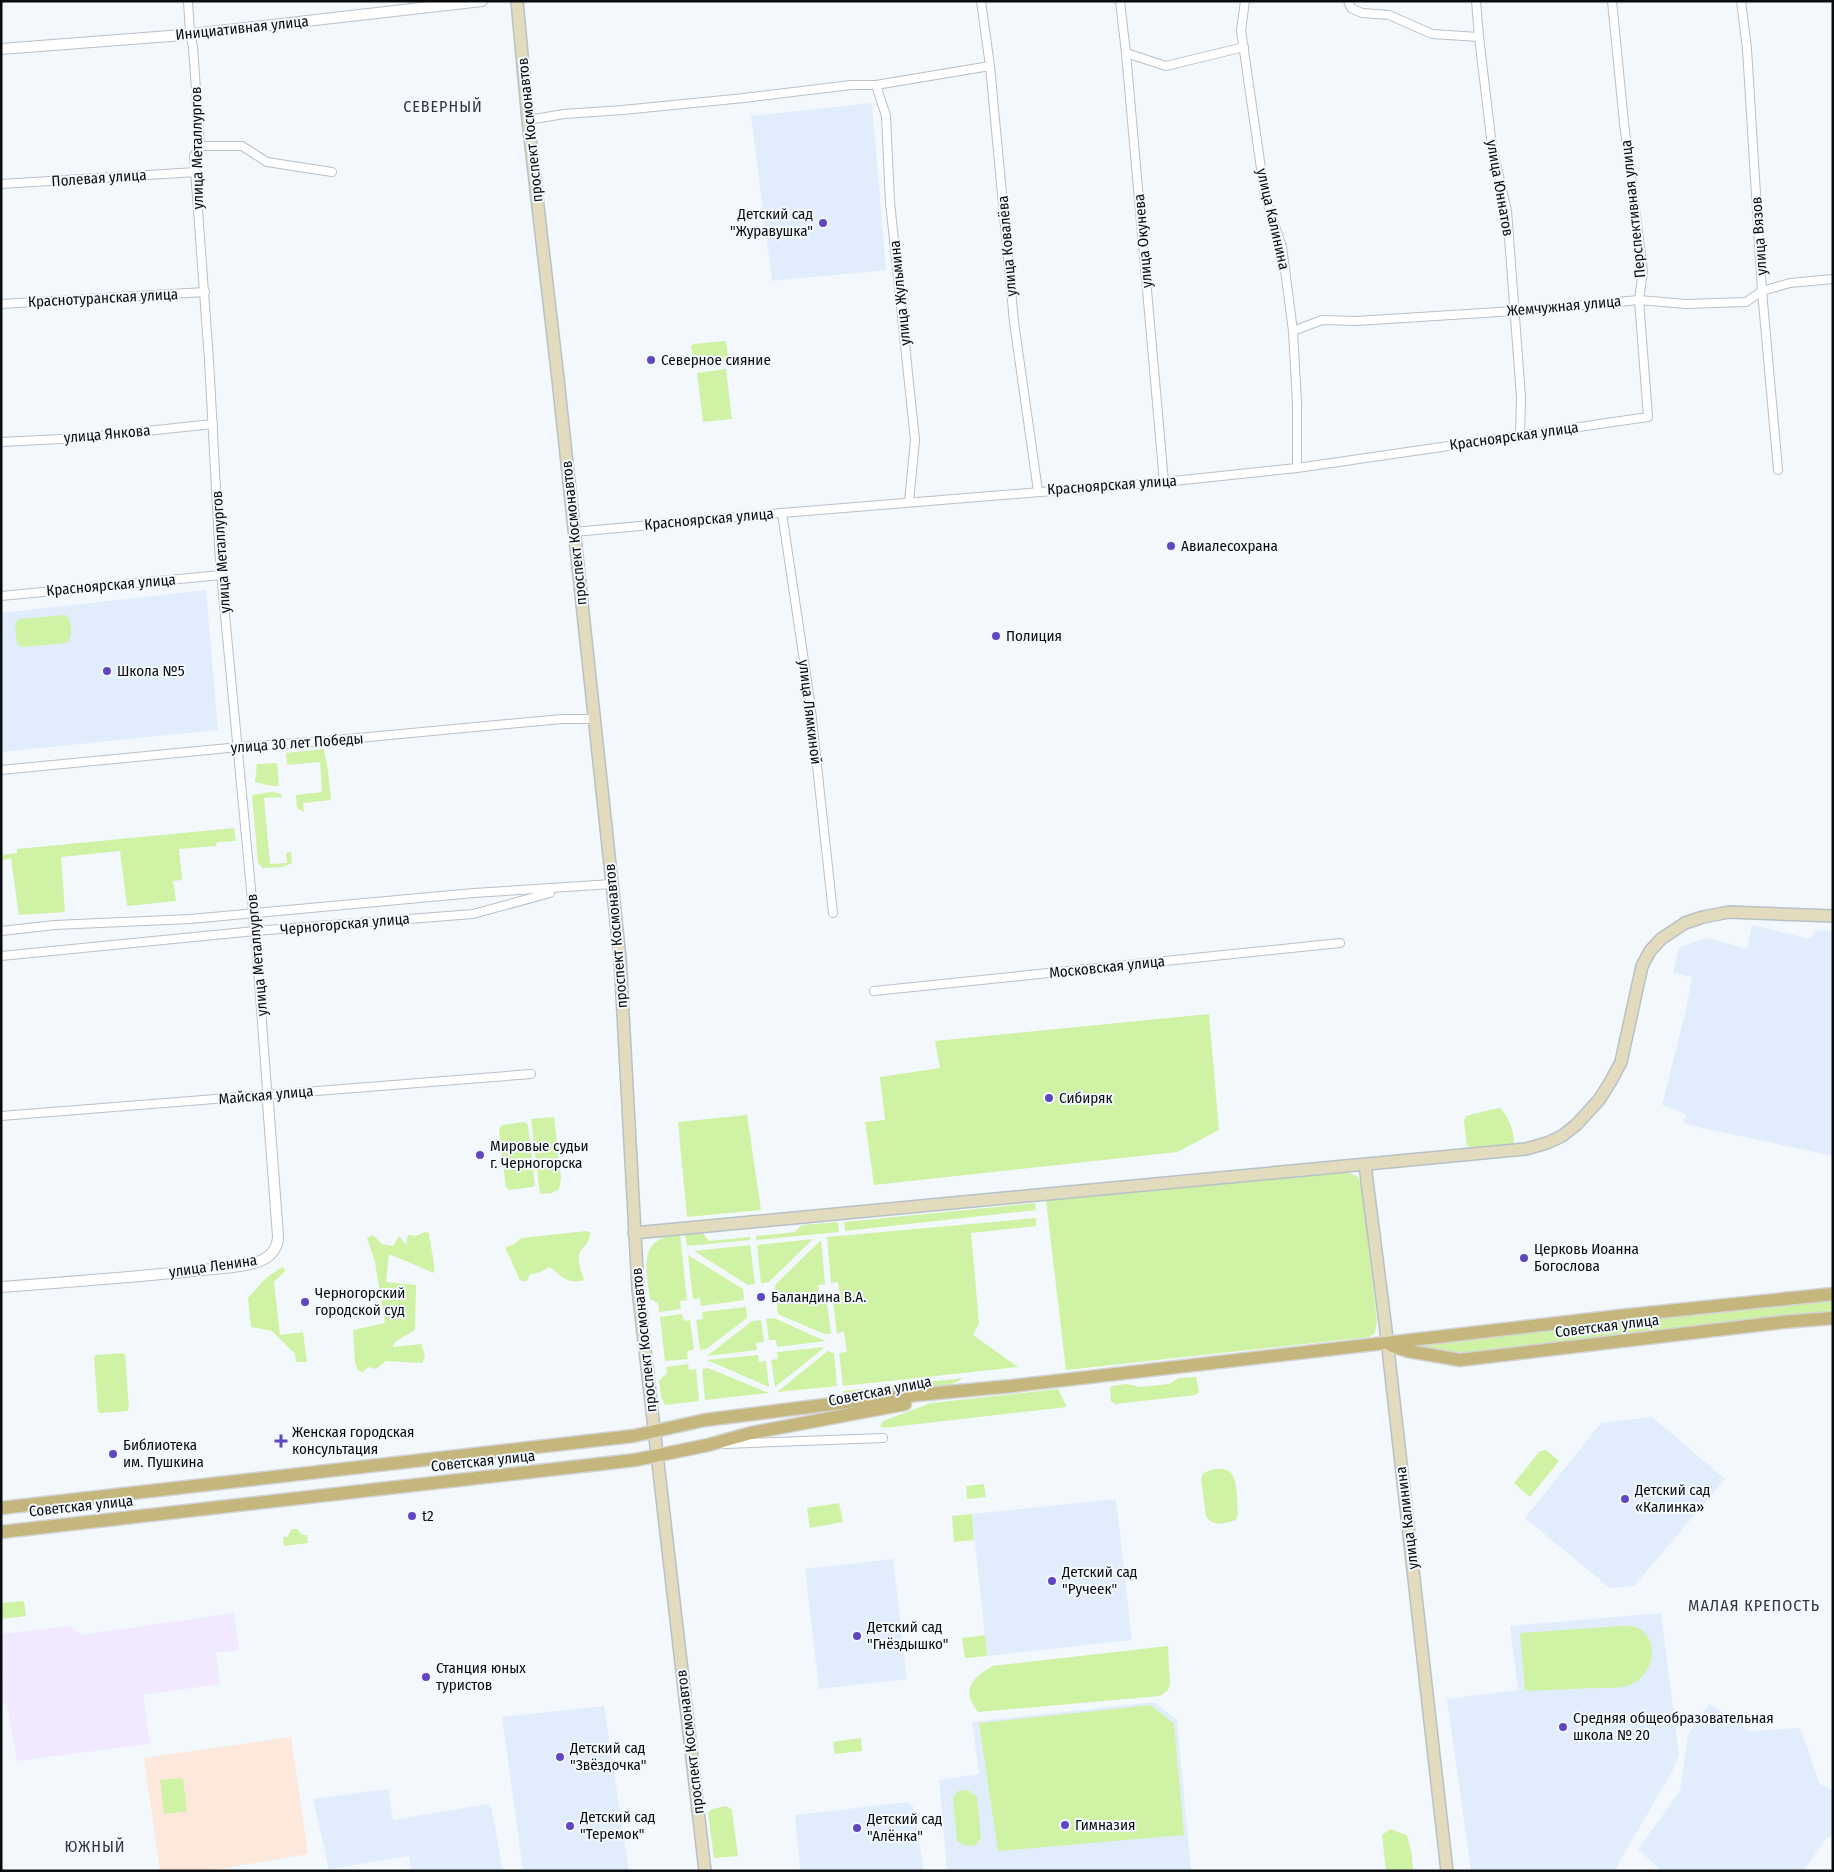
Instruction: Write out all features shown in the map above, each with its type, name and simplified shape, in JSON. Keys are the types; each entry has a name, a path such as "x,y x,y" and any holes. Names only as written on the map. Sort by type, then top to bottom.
{"main road":[{"name":"проспект Космонавтов","path":"517,1 528,120 612,884 623,1001 638,1289 706,1871"},
{"path":"634,1233 1526,1149 1547,1143 1562,1136 1576,1126 1611,1081 1620,1062 1642,966 1650,951 1661,940 1685,923 1702,917 1729,912 1833,916"},
{"name":"улица Калинина","path":"1365,1165 1447,1871"},
{"name":"Советская улица","path":"1,1508 624,1437 714,1419 864,1400 964,1391 1619,1316 1833,1294"},
{"name":"Советская улица","path":"1387,1344 1408,1351 1460,1360 1782,1322 1833,1318"},
{"name":"Советская улица","path":"1,1532 635,1460 708,1445 751,1433 872,1411 964,1391"}],"street":[{"name":"улица Металлургов","path":"188,1 200,146 194,156 205,292 221,575 256,931 268,1099"},
{"name":"Инициативная улица","path":"1,50 190,34 482,1"},
{"name":"улица Ковалёва","path":"981,1 990,66 1014,322 1038,491"},
{"name":"улица Окунева","path":"1120,1 1164,482"},
{"name":"улица Калинина","path":"1245,1 1241,30 1265,196 1282,247 1293,331 1297,403 1297,468"},
{"path":"1348,1 1351,8 1362,12 1389,15 1432,34 1478,37"},
{"name":"улица Юннатов","path":"1476,1 1478,37 1492,146 1507,212 1521,396 1520,434"},
{"name":"Перспективная улица","path":"1612,1 1624,123 1643,271 1640,300 1648,416"},
{"name":"улица Вязов","path":"1741,1 1747,49 1762,291 1778,470"},
{"path":"1126,53 1166,66 1244,47"},
{"path":"528,120 564,114 744,98 851,85 876,85 990,66"},
{"name":"улица Жульмина","path":"876,85 886,116 890,202 915,440 909,502"},
{"path":"200,146 242,146 267,162 332,172"},
{"name":"Полевая улица","path":"1,184 196,172"},
{"name":"Жемчужная улица","path":"1293,331 1322,320 1356,322 1640,300 1686,304 1746,302 1762,291 1790,283 1833,279"},
{"name":"Краснотуранская улица","path":"1,304 205,292"},
{"name":"Красноярская улица","path":"574,532 1038,491 1164,482 1297,468 1648,416"},
{"name":"улица Янкова","path":"1,442 80,438 213,424"},
{"name":"улица Лямкиной","path":"782,513 810,701 833,913"},
{"name":"Красноярская улица","path":"1,596 221,575"},
{"name":"улица 30 лет Победы","path":"1,770 562,719 594,719"},
{"name":"Черногорская улица","path":"1,931 55,925 190,919 474,893 612,884"},
{"name":"Черногорская улица","path":"1,956 256,931 473,914 566,888"},
{"name":"Московская улица","path":"874,991 1340,942"},
{"name":"Майская улица","path":"1,1116 268,1099 530,1074"},
{"name":"улица Ленина","path":"1,1288 231,1267 265,1259 274,1252 278,1244 268,1099"},
{"path":"708,1445 883,1438"}],"shaded area":[{"name":"Детский сад \"Журавушка\"","path":"872,103 886,270 772,281 751,116"},
{"name":"Школа №5","path":"206,590 218,730 1,752 1,613"},
{"path":"1752,925 1810,939 1816,930 1833,931 1833,1156 1684,1124 1686,1114 1662,1105 1692,977 1673,973 1679,947 1707,938 1747,949"},
{"name":"Детский сад «Калинка»","path":"1652,1417 1725,1479 1634,1586 1610,1588 1525,1518 1601,1423"},
{"name":"Детский сад \"Ручеек\"","path":"1116,1499 1132,1640 987,1656 972,1514"},
{"name":"Детский сад \"Гнёздышко\"","path":"893,1559 907,1679 819,1689 805,1569"},
{"path":"234,1613 239,1650 216,1653 220,1684 143,1695 150,1744 17,1761 7,1704 1,1705 1,1679 3,1678 1,1670 1,1634 70,1626 81,1635"},
{"name":"Средняя общеобразовательная школа № 20","path":"1661,1613 1679,1755 1672,1772 1617,1866 1616,1871 1471,1871 1447,1699 1518,1690 1510,1626"},
{"name":"Гимназия","path":"1154,1702 1177,1720 1191,1871 947,1871 939,1780 979,1774 972,1722"},
{"path":"1709,1704 1750,1731 1800,1728 1820,1784 1833,1790 1833,1835 1827,1838 1803,1871 1661,1871 1638,1849 1680,1791 1688,1735"},
{"path":"604,1706 629,1871 523,1871 502,1717"},
{"path":"291,1737 308,1854 208,1871 160,1871 144,1758"},
{"path":"388,1789 393,1820 488,1804 491,1806 503,1871 412,1871 409,1856 329,1869 313,1799"},
{"name":"Детский сад \"Алёнка\"","path":"908,1802 913,1806 924,1871 800,1871 795,1815"}],"green space":[{"path":"726,342 728,357 726,359 693,361 691,346 694,344"},
{"path":"726,369 732,419 703,422 697,373"},
{"path":"66,615 70,620 71,628 67,643 22,647 17,644 15,623 19,619"},
{"path":"324,749 331,800 303,803 304,812 297,808 296,795 322,792 320,762 287,765 286,753"},
{"path":"277,763 279,786 255,782 257,764"},
{"path":"272,792 281,794 282,797 264,798 270,864 287,863 286,853 291,852 292,863 283,867 262,868 258,862 252,795"},
{"path":"234,828 236,841 217,842 216,846 179,849 182,880 173,881 176,901 127,906 120,851 61,857 65,912 19,915 11,859 1,860 1,855 17,853 17,849"},
{"name":"Сибиряк","path":"1209,1014 1219,1130 1177,1152 874,1185 865,1122 885,1120 880,1077 940,1068 935,1041"},
{"path":"1500,1108 1510,1124 1514,1142 1511,1146 1472,1149 1467,1145 1464,1121 1466,1116"},
{"path":"747,1115 761,1210 687,1217 678,1122"},
{"path":"554,1117 561,1178 559,1189 552,1193 540,1194 531,1119"},
{"path":"527,1123 528,1126 535,1185 533,1187 509,1190 506,1187 499,1130 503,1125"},
{"path":"1346,1172 1357,1176 1362,1185 1377,1321 1375,1333 1369,1337 1066,1370 1046,1200"},
{"path":"1035,1203 1036,1210 845,1231 844,1222"},
{"path":"1036,1218 1036,1226 971,1233 979,1323 973,1335 1018,1367 843,1386 839,1353 847,1352 844,1332 837,1333 833,1303 841,1301 838,1282 831,1283 827,1237"},
{"path":"838,1222 839,1232 756,1240 756,1236 795,1232 802,1225"},
{"path":"425,1232 429,1233 434,1273 389,1254 386,1282 416,1285 415,1330 395,1342 393,1347 421,1344 425,1355 422,1363 386,1361 376,1369 368,1367 363,1372 358,1370 355,1363 353,1330 385,1323 375,1262 367,1238 373,1235 382,1244 393,1246 399,1236 406,1245 408,1235 416,1236"},
{"path":"590,1232 590,1237 579,1254 580,1268 584,1280 573,1281 565,1279 550,1267 538,1273 530,1274 524,1282 520,1280 505,1247 513,1245 522,1238"},
{"path":"702,1232 709,1241 750,1237 750,1240 687,1246 685,1234"},
{"path":"680,1234 687,1300 680,1301 681,1309 659,1312 658,1303 650,1299 646,1265 647,1256 657,1241"},
{"path":"813,1239 769,1282 761,1283 757,1245"},
{"path":"821,1240 825,1284 818,1285 819,1291 776,1297 775,1285"},
{"path":"750,1245 755,1284 748,1285 694,1251"},
{"path":"688,1255 743,1289 744,1300 701,1306 700,1298 693,1299"},
{"path":"282,1267 286,1270 274,1282 280,1335 303,1332 307,1362 296,1362 295,1354 272,1331 251,1327 248,1298 266,1278"},
{"path":"819,1297 820,1304 827,1303 831,1334 824,1334 778,1314 777,1303"},
{"path":"1833,1299 1833,1312 1468,1352 1449,1352 1413,1346 1760,1306"},
{"path":"746,1307 747,1318 706,1349 700,1350 696,1320 703,1319 702,1312"},
{"path":"682,1314 684,1321 690,1320 694,1350 687,1351 688,1359 665,1361 660,1317"},
{"path":"774,1318 825,1341 777,1347 776,1340 769,1340 766,1319"},
{"path":"761,1320 764,1342 756,1343 757,1350 707,1356 752,1321"},
{"path":"825,1347 775,1387 771,1360 778,1359 777,1352"},
{"path":"828,1351 834,1353 837,1386 777,1392"},
{"path":"122,1353 125,1355 129,1408 127,1411 100,1413 98,1411 94,1357 96,1355"},
{"path":"758,1355 759,1362 766,1361 769,1387 707,1360"},
{"path":"688,1364 689,1370 696,1369 699,1401 665,1405 661,1397 659,1381 667,1373 666,1367"},
{"path":"708,1368 769,1393 705,1400 702,1369"},
{"path":"1196,1377 1199,1392 1195,1395 1115,1404 1111,1401 1110,1388 1112,1386 1126,1384 1140,1387 1169,1384 1179,1378"},
{"path":"964,1378 950,1385 844,1397 843,1391"},
{"path":"1058,1389 1067,1407 884,1428 880,1426 883,1421 931,1403"},
{"path":"1546,1450 1559,1461 1530,1497 1514,1483 1540,1451"},
{"path":"1214,1469 1227,1470 1233,1475 1237,1499 1238,1515 1236,1520 1216,1523 1209,1520 1206,1516 1201,1479 1203,1473"},
{"path":"984,1484 986,1497 967,1499 966,1486"},
{"path":"839,1503 843,1522 810,1528 807,1508"},
{"path":"972,1514 974,1540 954,1542 952,1516"},
{"path":"292,1529 297,1529 302,1535 307,1535 308,1543 284,1546 283,1537 288,1537"},
{"path":"24,1601 26,1616 1,1619 1,1603"},
{"path":"1621,1626 1640,1629 1647,1635 1651,1643 1651,1660 1644,1675 1637,1681 1617,1688 1525,1691 1520,1633"},
{"path":"985,1635 987,1656 965,1658 962,1638"},
{"path":"1168,1646 1170,1684 1168,1690 1160,1696 978,1712 970,1697 969,1691 974,1680 992,1666"},
{"name":"Гимназия","path":"1151,1705 1174,1724 1184,1835 998,1851 979,1723"},
{"path":"861,1738 862,1751 835,1754 833,1742"},
{"path":"183,1778 187,1811 164,1814 160,1780"},
{"path":"968,1790 977,1797 981,1838 976,1845 966,1846 957,1841 953,1798 958,1791"},
{"path":"726,1806 732,1810 738,1856 714,1858 708,1813 712,1809"},
{"path":"1390,1829 1407,1835 1412,1855 1413,1871 1386,1871 1382,1835"}],"place":[{"name":"Детский сад \"Журавушка\"","path":"823,223"},
{"name":"Северное сияние","path":"651,360"},
{"name":"Авиалесохрана","path":"1171,546"},
{"name":"Полиция","path":"996,636"},
{"name":"Школа №5","path":"107,671"},
{"name":"Сибиряк","path":"1049,1098"},
{"name":"Мировые судьи г. Черногорска","path":"480,1155"},
{"name":"Церковь Иоанна Богослова","path":"1524,1258"},
{"name":"Баландина В.А.","path":"761,1297"},
{"name":"Черногорский городской суд","path":"305,1302"},
{"name":"Женская городская консультация","path":"281,1441"},
{"name":"Библиотека им. Пушкина","path":"113,1454"},
{"name":"Детский сад «Калинка»","path":"1625,1499"},
{"name":"t2","path":"412,1516"},
{"name":"Детский сад \"Ручеек\"","path":"1052,1581"},
{"name":"Детский сад \"Гнёздышко\"","path":"857,1636"},
{"name":"Станция юных туристов","path":"426,1677"},
{"name":"Средняя общеобразовательная школа № 20","path":"1563,1727"},
{"name":"Детский сад \"Звёздочка\"","path":"560,1757"},
{"name":"Гимназия","path":"1065,1825"},
{"name":"Детский сад \"Теремок\"","path":"570,1826"},
{"name":"Детский сад \"Алёнка\"","path":"857,1828"}],"district":[{"name":"СЕВЕРНЫЙ","path":"443,106"},
{"name":"МАЛАЯ КРЕПОСТЬ","path":"1754,1605"},
{"name":"ЮЖНЫЙ","path":"95,1846"}]}
